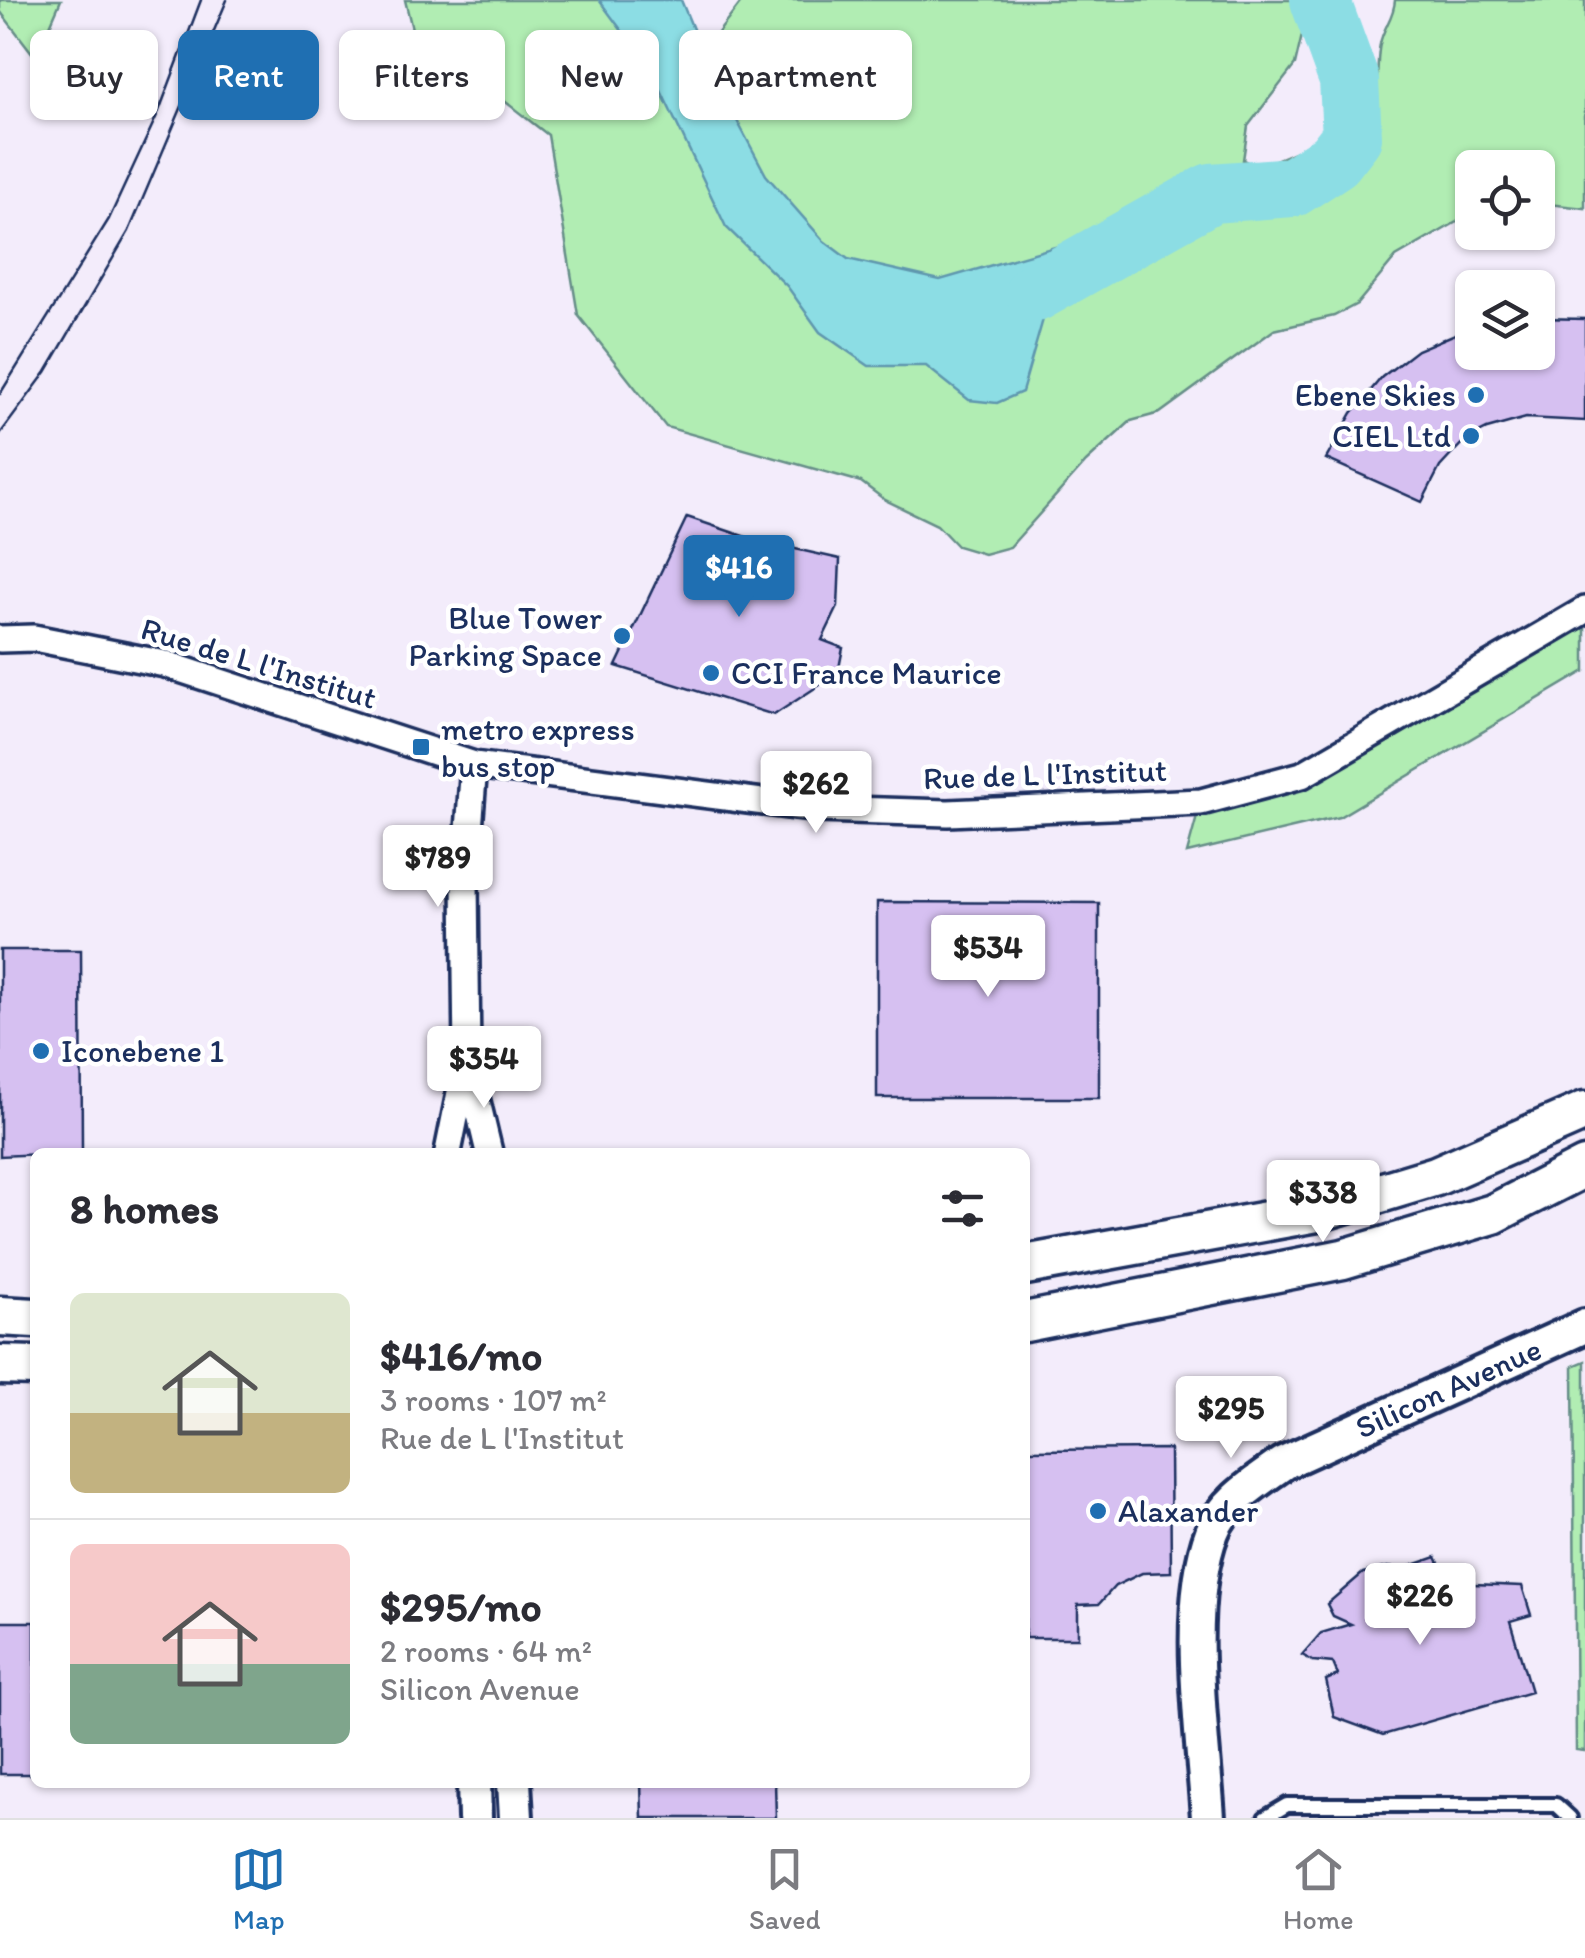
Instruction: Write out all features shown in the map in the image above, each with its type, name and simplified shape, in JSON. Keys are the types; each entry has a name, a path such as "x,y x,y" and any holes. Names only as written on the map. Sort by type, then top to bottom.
{"main road":[{"path":"1030,1264 1317,1212 1436,1176 1585,1110"},
{"path":"1030,1321 1344,1259 1493,1214 1585,1167"},
{"path":"0,1316 30,1318"},
{"path":"0,1365 30,1366"}],"street":[{"name":"Rue de L l'Institut","path":"0,640 34,638 165,664 474,765 818,809 948,812 1202,802 1302,775 1585,610"},
{"path":"449,1148 466,1058 465,881 474,765"},
{"path":"466,1058 488,1148"},
{"name":"Silicon Avenue","path":"1208,1818 1198,1656 1201,1577 1212,1530 1238,1495 1283,1463 1585,1326"},
{"path":"474,1788 475,1818"},
{"path":"514,1788 516,1818"}],"lane":[{"path":"1266,1818 1287,1806 1556,1805 1570,1818"}],"green space":[{"path":"0,0 61,0 48,30 30,30 30,50 0,11"},
{"path":"405,0 611,0 654,30 525,30 525,117 505,101 505,30 412,29"},
{"path":"743,0 1306,0 1309,5 1295,65 1248,126 1243,160 1256,166 1319,139 1364,109 1374,93 1380,44 1395,0 1585,0 1585,208 1555,205 1555,150 1455,150 1455,223 1396,257 1357,304 1334,316 1274,330 1160,413 1131,421 1086,462 1010,547 984,554 957,546 937,525 885,500 861,482 666,427 578,315 548,135 529,120 659,120 659,34 679,48 679,120 912,120 912,30 720,30"},
{"path":"1585,610 1585,671 1339,817 1187,853 1201,802 1302,775"},
{"path":"1585,1361 1585,1751 1576,1750 1573,1366"}],"water":[{"path":"599,0 681,0 693,30 679,30 679,120 737,120 766,175 824,241 848,259 940,280 1086,238 1111,257 1046,309 1022,392 997,403 969,400 926,366 869,366 820,332 787,286 726,227 659,87 659,30 621,30"}],"building":[{"name":"Ebene Skies","path":"1555,318 1585,319 1585,421 1526,418 1487,429 1465,440 1440,467 1422,502 1326,459 1352,413 1382,377 1417,350 1455,334 1455,370 1555,370"},
{"path":"687,517 755,540 840,559 838,607 822,640 843,648 838,673 774,715 616,666"},
{"path":"877,902 1099,903 1099,1098 877,1098"},
{"name":"Iconebene 1","path":"0,950 81,950 82,1148 30,1148 30,1155 0,1156"},
{"name":"Alaxander","path":"1170,1449 1171,1572 1142,1573 1115,1586 1099,1604 1078,1605 1078,1638 1030,1638 1030,1450"},
{"path":"1436,1557 1449,1583 1522,1586 1531,1615 1510,1621 1531,1692 1383,1735 1334,1717 1326,1680 1338,1675 1333,1663 1313,1661 1302,1655 1321,1633 1351,1624 1333,1616 1327,1604 1363,1573 1388,1567 1402,1569"},
{"path":"0,1622 30,1622 30,1774 0,1774"},
{"path":"641,1788 775,1788 776,1818 642,1818"}],"waterway":[{"path":"1035,292 1211,193 1293,187 1334,160 1352,137 1349,80 1320,0"}],"tram line":[{"path":"0,394 109,219 159,111 201,0"},
{"path":"0,434 46,372 129,231 227,0"}],"place":[{"name":"Ebene Skies","path":"1476,395"},
{"name":"CIEL Ltd","path":"1471,436"},
{"name":"Blue Tower Parking Space","path":"622,636"},
{"name":"CCI France Maurice","path":"711,673"},
{"name":"metro express bus stop","path":"421,747"},
{"name":"Iconebene 1","path":"41,1051"},
{"name":"Alaxander","path":"1098,1511"}]}
